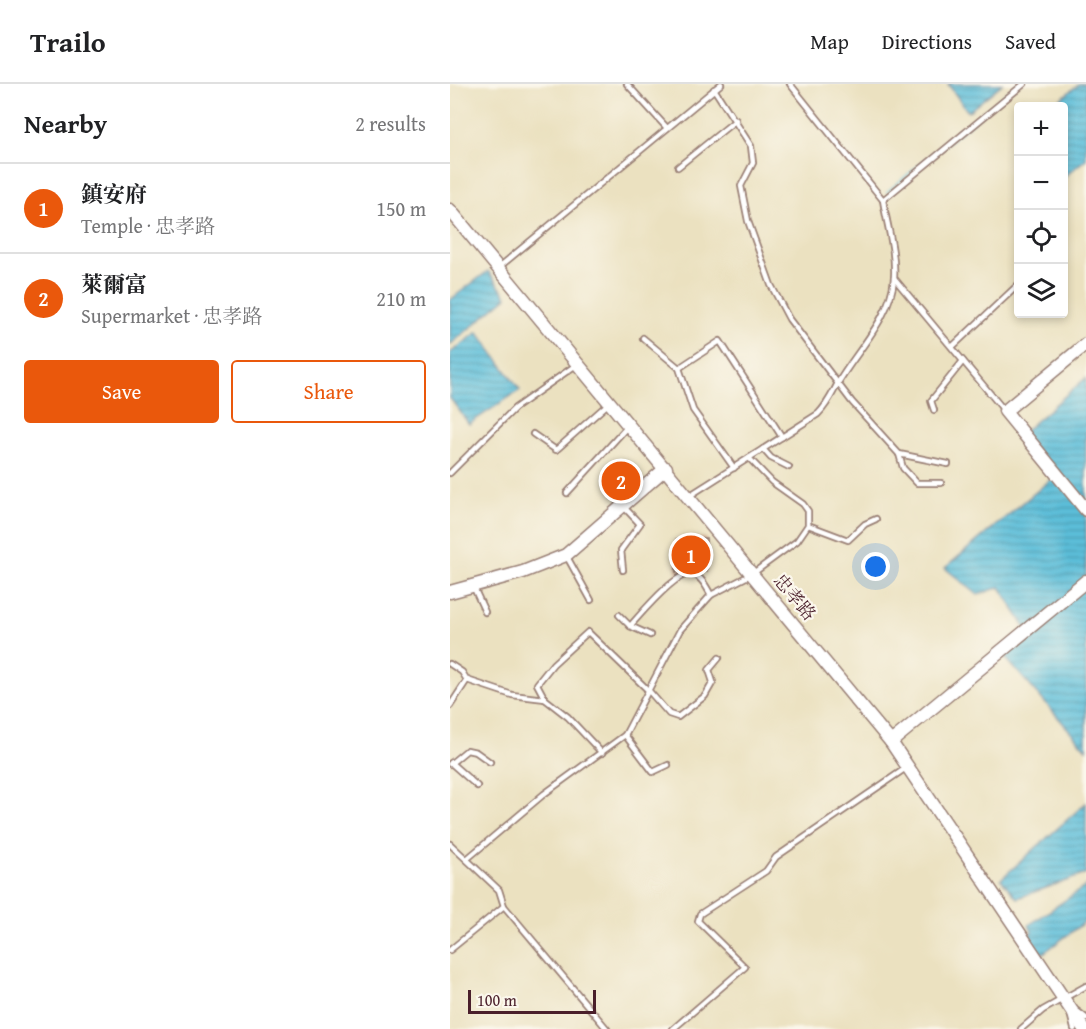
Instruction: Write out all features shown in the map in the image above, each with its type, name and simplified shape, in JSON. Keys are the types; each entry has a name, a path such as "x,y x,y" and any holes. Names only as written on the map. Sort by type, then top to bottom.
{"street":[{"name":"忠孝路","path":"450,210 611,401 891,742 1084,1029"},
{"path":"1086,344 1005,411 1086,510"},
{"path":"450,592 523,572 566,555 666,468"},
{"path":"891,742 1086,581"}],"lane":[{"path":"627,84 667,128"},
{"path":"498,268 721,84"},
{"path":"689,496 818,414 828,404 838,383 878,324 888,302 894,278 884,200 790,84"},
{"path":"884,200 1024,84"},
{"path":"714,89 751,146 753,163 743,179 742,192 748,221 771,285 789,320 838,383 899,454 903,468 916,483 941,483"},
{"path":"678,167 736,120"},
{"path":"894,278 1005,411"},
{"path":"952,347 1014,289"},
{"path":"643,338 679,368 693,410 734,468"},
{"path":"679,368 720,341 782,437"},
{"path":"934,410 931,401 963,361"},
{"path":"450,473 515,408 578,363"},
{"path":"533,434 556,450 611,401"},
{"path":"567,493 630,424"},
{"path":"763,449 771,458 789,466"},
{"path":"899,454 948,464"},
{"path":"468,858 544,794 625,735 680,630 711,595 752,574 797,542 808,525 808,511 803,504 772,482 749,458"},
{"path":"623,506 640,524 621,550 623,570"},
{"path":"808,525 848,540 865,524 876,519"},
{"path":"566,555 591,600"},
{"path":"630,626 680,575 692,573 700,578 711,595"},
{"path":"473,586 484,612"},
{"path":"619,615 630,626 650,635"},
{"path":"602,753 568,717 545,699 537,684 553,664 588,632 649,691 669,714 678,717 705,696 713,682 709,670 718,658"},
{"path":"450,664 462,672 467,680 512,695 545,699"},
{"path":"450,706 467,680"},
{"path":"625,735 652,772 668,765"},
{"path":"477,786 451,763 467,750 476,752 490,762"},
{"path":"673,1029 745,967 698,921 700,914 766,871 776,856 908,766"},
{"path":"450,844 468,858 499,890 504,906 607,1029"},
{"path":"450,950 504,906"},
{"path":"1021,1029 1043,1010 1067,1001 1086,986"},
{"path":"1067,1001 1086,1018"},
{"path":"1067,1001 1074,1029"}],"water":[{"path":"948,84 1002,84 968,112"},
{"path":"1079,84 1086,84 1086,159 1068,174 1068,102 1057,102"},
{"path":"488,271 507,297 450,345 450,300"},
{"path":"478,332 520,390 469,424 450,398 450,353"},
{"path":"1086,378 1086,749 1003,655 1027,630 1000,587 978,595 945,568 1055,476 1022,433"},
{"path":"1086,803 1086,874 1017,898 1001,879"},
{"path":"1086,886 1086,921 1042,954 1022,939 1032,932 1029,925"}],"building":[{"path":"616,468 634,484 626,492 608,478"},
{"path":"706,538 707,571 676,572 676,539"}],"waterway":[{"path":"887,192 1018,84"}],"place":[{"name":"萊爾富","path":"621,481"},
{"name":"鎮安府","path":"691,555"}]}
